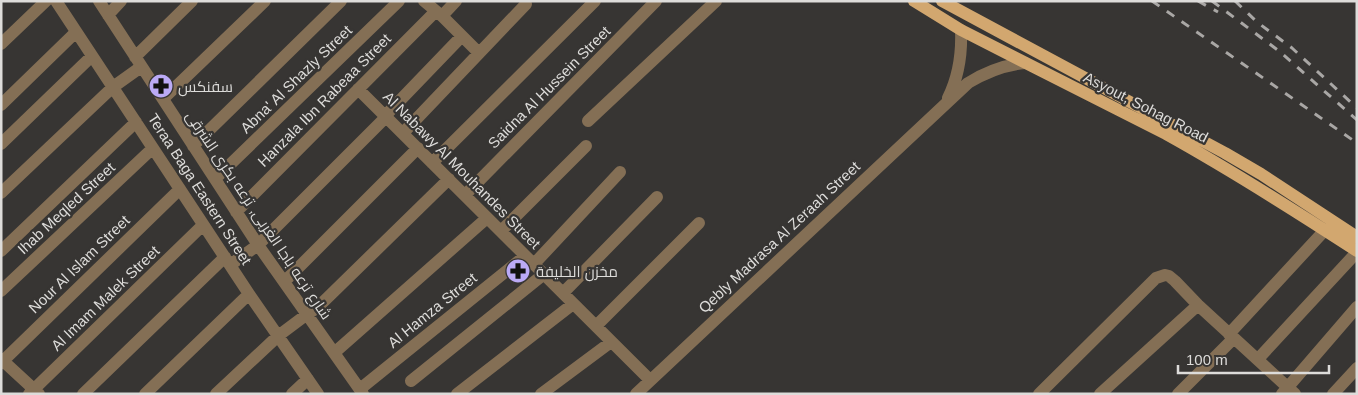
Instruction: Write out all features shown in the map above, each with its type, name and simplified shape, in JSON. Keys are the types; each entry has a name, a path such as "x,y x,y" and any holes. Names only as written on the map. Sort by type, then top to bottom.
{"main road":[{"name":"Asyout, Sohag Road","path":"914,1 961,30 1199,152 1264,190 1357,252"},
{"name":"Asyout, Sohag Road","path":"942,1 1225,153 1357,237"},
{"path":"961,30 969,16"}],"street":[{"path":"1,44 46,1"},
{"name":"Teraa Baga Eastern Street","path":"56,1 203,225 318,394"},
{"name":"شارع ترعه باجا الغربى, ترعه بكرى الشرقى","path":"99,1 258,246 362,391"},
{"path":"108,15 121,1"},
{"path":"1,193 113,88 192,1"},
{"path":"163,99 265,1"},
{"path":"193,146 341,1"},
{"name":"Abna' Al Shazly Street","path":"215,179 399,1"},
{"path":"424,1 439,13 479,53"},
{"name":"Hanzala Ibn Rabeaa Street","path":"236,212 358,89 439,13 456,1"},
{"path":"432,163 595,1"},
{"name":"Saidna Al Hussein Street","path":"465,195 656,1"},
{"path":"588,121 716,1"},
{"path":"403,133 526,4"},
{"name":"Qebly Madrasa Al Zeraah Street","path":"944,104 954,87 959,69 962,49 961,30"},
{"path":"1,105 76,32"},
{"path":"83,394 227,261 258,246 386,117 462,36"},
{"path":"1,144 92,56"},
{"name":"Qebly Madrasa Al Zeraah Street","path":"636,394 968,83 1006,66 1025,63"},
{"name":"Al Nabawy Al Mouhandes Street","path":"358,89 650,380"},
{"path":"1,250 136,122"},
{"path":"501,231 586,146"},
{"name":"Ihab Meqled Street","path":"1,291 153,148"},
{"path":"284,282 418,148"},
{"name":"Al Hamza Street","path":"362,391 530,260 620,172"},
{"path":"216,394 278,336 317,308 449,179"},
{"name":"Nour Al Islam Street","path":"2,361 180,190"},
{"path":"563,293 657,197"},
{"path":"334,353 487,218"},
{"path":"596,326 698,223"},
{"name":"Al Imam Malek Street","path":"34,392 203,225"},
{"path":"1178,394 1232,336 1324,230"},
{"path":"1258,359 1357,252"},
{"path":"411,381 544,274"},
{"path":"1039,394 1156,278 1161,276 1169,276 1181,286 1198,305 1258,359 1288,392 1357,307"},
{"path":"145,394 249,294"},
{"path":"457,394 574,304"},
{"path":"1100,394 1198,305"},
{"path":"541,394 611,342"},
{"path":"2,361 34,392"},
{"path":"1333,394 1357,368"},
{"path":"292,394 308,379"}],"railway":[{"path":"1152,1 1357,143"},
{"path":"1198,1 1218,12"},
{"path":"1212,1 1279,51 1357,120"},
{"path":"1235,1 1257,22 1292,48 1357,108"}],"place":[{"name":"سفنكس","path":"161,86"},
{"name":"مخزن الخليفة","path":"518,271"}]}
